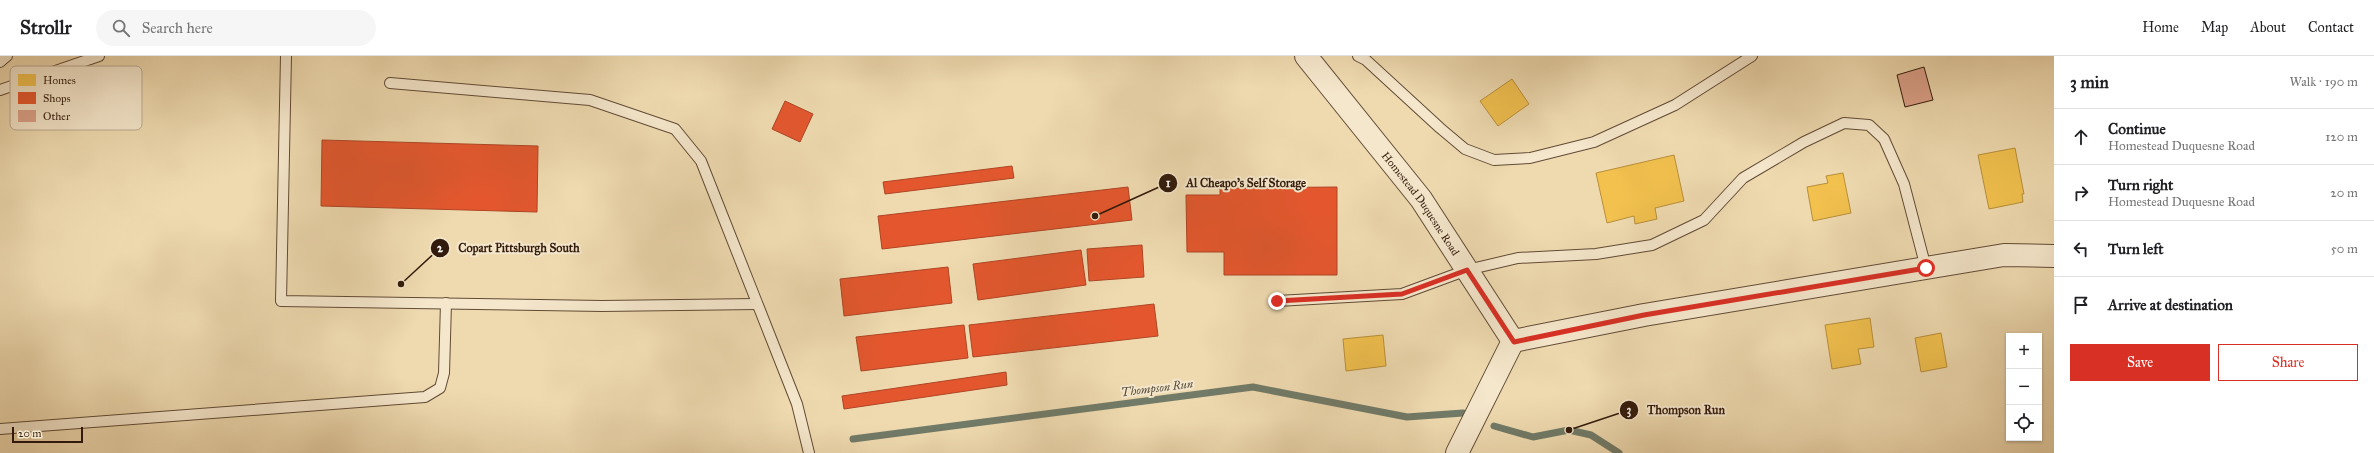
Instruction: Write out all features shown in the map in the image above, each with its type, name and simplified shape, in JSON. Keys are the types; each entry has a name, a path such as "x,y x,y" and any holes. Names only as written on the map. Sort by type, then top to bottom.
{"street":[{"name":"Homestead Duquesne Road","path":"1306,56 1420,198 1514,342"},
{"path":"1457,453 1514,342 1644,315 2004,255 2054,256"}],"lane":[{"path":"0,62 7,56"},
{"path":"70,66 99,56"},
{"path":"286,56 281,301 602,306 757,304"},
{"path":"1358,56 1366,60 1465,149 1494,160 1530,158 1594,142 1675,105 1752,56"},
{"path":"390,83 590,100 675,129 701,161 797,404 810,453"},
{"path":"0,90 10,87"},
{"path":"1277,301 1402,294 1467,270 1518,258 1596,254 1652,245 1704,220 1743,178 1804,142 1844,123 1869,125 1884,139 1904,184 1926,268"},
{"path":"0,429 18,426 425,397 440,388 444,373 446,303"}],"building: Homes":[{"path":"1512,79 1529,104 1498,126 1480,101"},
{"path":"2015,148 2024,194 2022,194 2023,202 1989,209 1978,155"},
{"path":"1674,155 1684,201 1655,208 1657,219 1635,224 1634,216 1607,223 1596,173"},
{"path":"1843,173 1851,213 1813,221 1807,187 1828,183 1826,176"},
{"path":"1870,318 1874,347 1858,349 1861,364 1832,369 1825,325"},
{"path":"1941,333 1947,367 1921,372 1915,338"},
{"path":"1383,335 1386,366 1346,371 1343,339"}],"building: Shops":[{"path":"785,101 813,114 800,142 772,129"},
{"path":"322,140 538,146 537,212 321,206"},
{"path":"1012,166 1014,178 885,194 883,182"},
{"path":"1128,187 1132,220 882,249 878,216"},
{"path":"1337,187 1337,275 1224,275 1224,252 1187,252 1186,195 1220,195 1220,188"},
{"path":"1142,245 1144,277 1089,281 1087,249"},
{"path":"1081,250 1086,285 978,300 973,264"},
{"path":"948,267 952,303 844,316 840,279"},
{"path":"1154,304 1158,336 973,357 969,325"},
{"path":"964,325 968,358 861,371 856,337"},
{"path":"1006,372 1007,385 844,409 842,396"}],"building: Other":[{"path":"1924,67 1933,100 1905,107 1897,75"}],"waterway":[{"name":"Thompson Run","path":"853,439 1253,387 1407,417 1463,413"},
{"name":"Thompson Run","path":"1494,426 1533,437 1569,430 1591,435 1619,453"}],"place":[{"name":"Al Cheapo's Self Storage","path":"1095,216"},
{"name":"Copart Pittsburgh South","path":"401,284"},
{"name":"Thompson Run","path":"1569,430"}],"route":[{"path":"1277,301 1402,294 1467,270 1514,342 1644,315 1926,268"}]}
